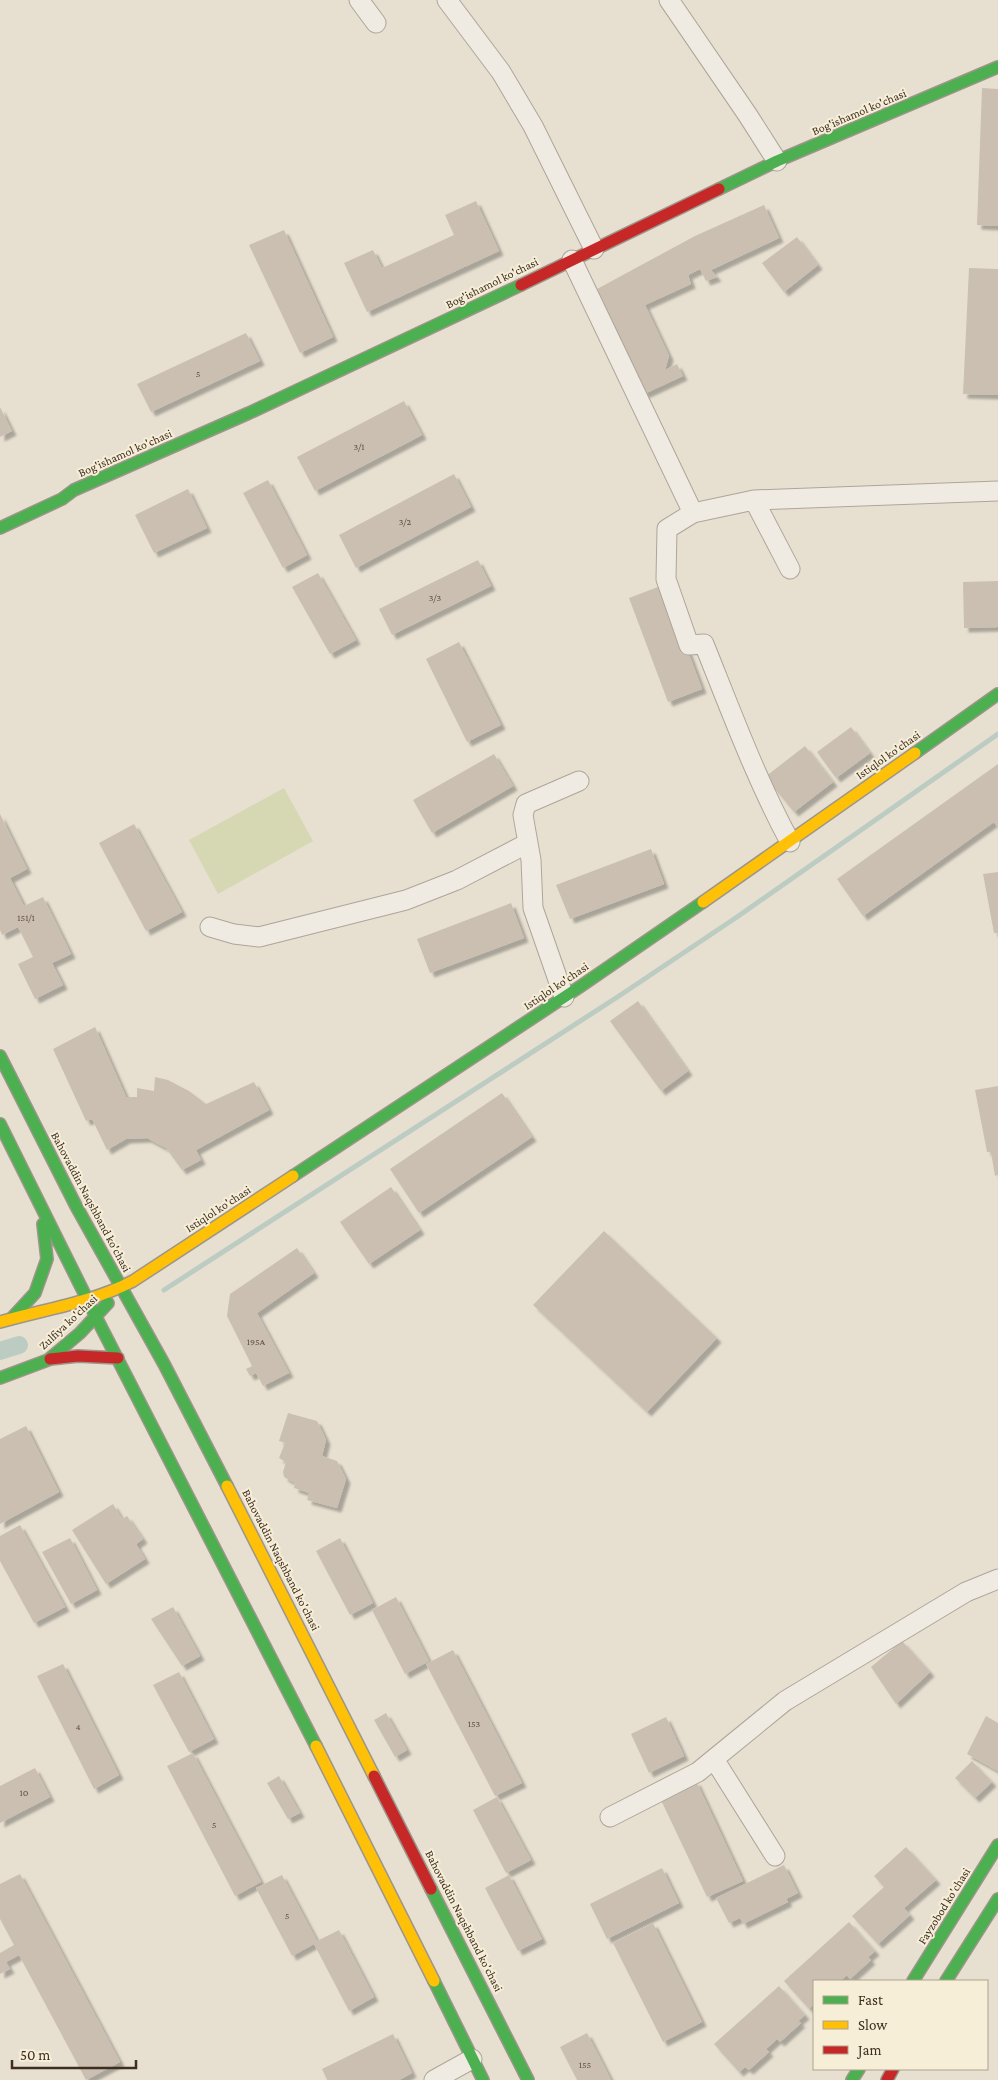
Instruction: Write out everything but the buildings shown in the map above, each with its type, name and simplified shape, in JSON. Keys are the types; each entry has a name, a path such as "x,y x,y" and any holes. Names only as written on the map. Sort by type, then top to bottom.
{"main road":[{"name":"Bog'ishamol ko'chasi","path":"0,528 62,499 74,490 362,361 777,161 998,68"},
{"name":"Istiqlol ko'chasi","path":"121,1289 564,997 790,842 998,694"},
{"name":"Bahovaddin Naqshband ko'chasi","path":"0,1056 76,1206 204,1440 528,2080"},
{"path":"0,1124 42,1205 96,1317 363,1837 483,2080"},
{"path":"12,1318 35,1293 47,1259 42,1205"},
{"name":"Zulfiya ko'chasi","path":"0,1322 88,1300 121,1289"},
{"name":"Zulfiya ko'chasi","path":"0,1378 30,1369 50,1359 96,1317 121,1289"},
{"path":"50,1359 78,1356 118,1358"},
{"name":"Fayzobod ko'chasi","path":"915,1980 998,1845"},
{"path":"947,1980 998,1899"}],"street":[{"path":"359,0 376,23"},
{"path":"447,0 501,72 515,95 533,126 594,250"},
{"path":"669,0 777,161"},
{"path":"572,260 693,513"},
{"path":"790,842 772,809 754,768 704,644 689,644 666,579 667,529 693,513 754,500 998,491"},
{"path":"754,500 790,570"},
{"path":"564,997 532,908 531,860 523,815 526,804 579,781"},
{"path":"210,927 234,934 259,938 342,914 406,900 457,880 528,843"},
{"path":"610,1817 698,1772 785,1701 966,1592 998,1579"},
{"path":"714,1759 775,1856"},
{"path":"434,2080 472,2059"}],"green space":[{"path":"284,788 313,841 218,894 189,840"}],"waterway":[{"path":"164,1290 619,996 737,917 998,734"},
{"path":"0,1351 19,1345"}],"traffic: fast":[{"path":"719,189 777,161 998,67"},
{"path":"0,528 62,499 74,490 249,413 521,285"},
{"path":"915,753 998,694"},
{"path":"293,1176 581,986 703,902"},
{"path":"0,1056 76,1206 164,1364 227,1486"},
{"path":"0,1124 96,1317 316,1746"},
{"path":"12,1318 35,1293 47,1259 43,1224"},
{"path":"0,1378 48,1360 80,1333 108,1303"},
{"path":"914,1980 998,1845"},
{"path":"431,1889 528,2080"},
{"path":"947,1980 998,1899"},
{"path":"434,1981 483,2080"},
{"path":"852,2080 858,2070"}],"traffic: slow":[{"path":"703,902 915,753"},
{"path":"0,1322 84,1300 117,1289 133,1281 293,1176"},
{"path":"227,1486 374,1776"},
{"path":"316,1746 434,1981"}],"traffic: jam":[{"path":"521,285 719,189"},
{"path":"50,1359 78,1356 118,1358"},
{"path":"374,1776 431,1889"},
{"path":"887,2080 892,2070"}]}
